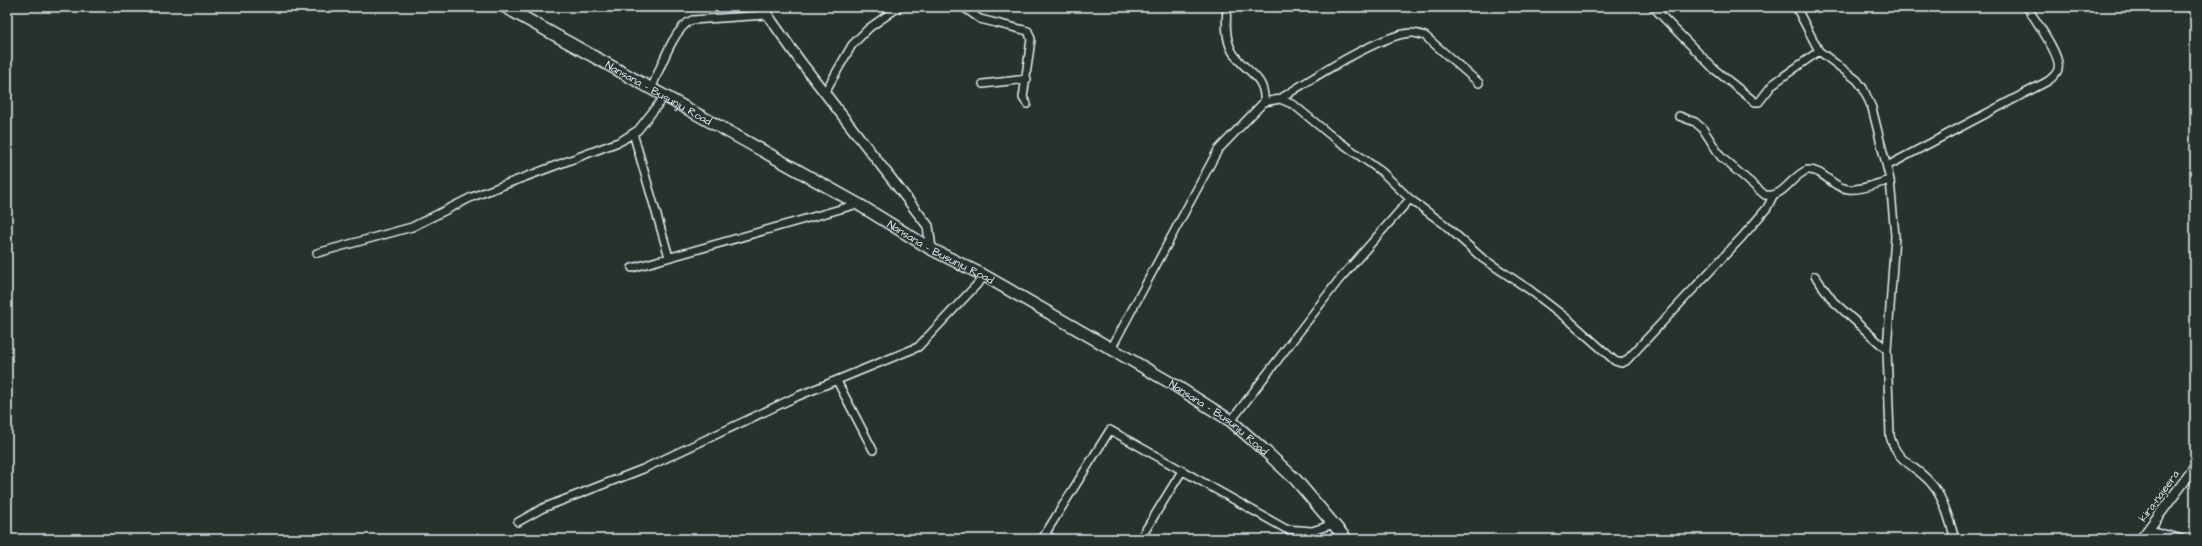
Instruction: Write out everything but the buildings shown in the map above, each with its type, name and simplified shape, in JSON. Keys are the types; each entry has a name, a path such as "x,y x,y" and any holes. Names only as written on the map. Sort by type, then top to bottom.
{"main road":[{"name":"Nansana - Busunju Road","path":"505,7 858,204 931,249 985,276 1112,348 1231,421 1296,480 1346,539"}],"street":[{"path":"825,92 852,45 869,28 899,7"},
{"path":"963,7 980,19 1028,31 1031,39 1027,80 1023,98 1027,104"},
{"path":"1227,7 1226,29 1231,50 1264,87 1264,102"},
{"path":"1653,7 1714,69 1755,102 1758,102 1773,84 1819,51"},
{"path":"1796,7 1819,51 1857,80 1863,88 1872,108 1890,180 1895,236 1887,350 1890,436 1893,448 1901,459 1931,483 1946,510 1955,539"},
{"path":"1887,166 2048,81 2055,75 2058,70 2058,57 2027,7"},
{"path":"652,89 673,41 685,23 692,20 764,11 928,226 931,249"},
{"path":"1112,348 1218,150 1264,102 1280,99 1328,69 1401,34 1414,33 1425,36 1479,84"},
{"path":"983,84 1027,80"},
{"path":"317,252 412,227 472,197 621,141 638,130 664,96"},
{"path":"1280,99 1294,105 1329,134 1382,172 1410,198 1444,224 1482,258 1530,290 1621,363 1626,361 1742,237 1767,208 1773,196"},
{"path":"1678,116 1695,122 1703,129 1720,157 1765,195 1773,196 1783,191 1793,178 1807,170 1818,172 1838,186 1848,189 1890,180"},
{"path":"633,134 669,257"},
{"path":"1231,421 1338,281 1410,198"},
{"path":"632,268 858,204"},
{"path":"518,522 543,508 643,469 798,396 918,347 985,276"},
{"path":"1815,276 1833,301 1887,350"},
{"path":"837,380 873,450"},
{"path":"1053,539 1044,536 1110,430 1286,529 1312,531 1334,524"},
{"name":"kira-najeera","path":"2141,539 2150,530 2195,468"},
{"path":"1140,539 1182,471"},
{"path":"2150,530 2182,539"}]}
